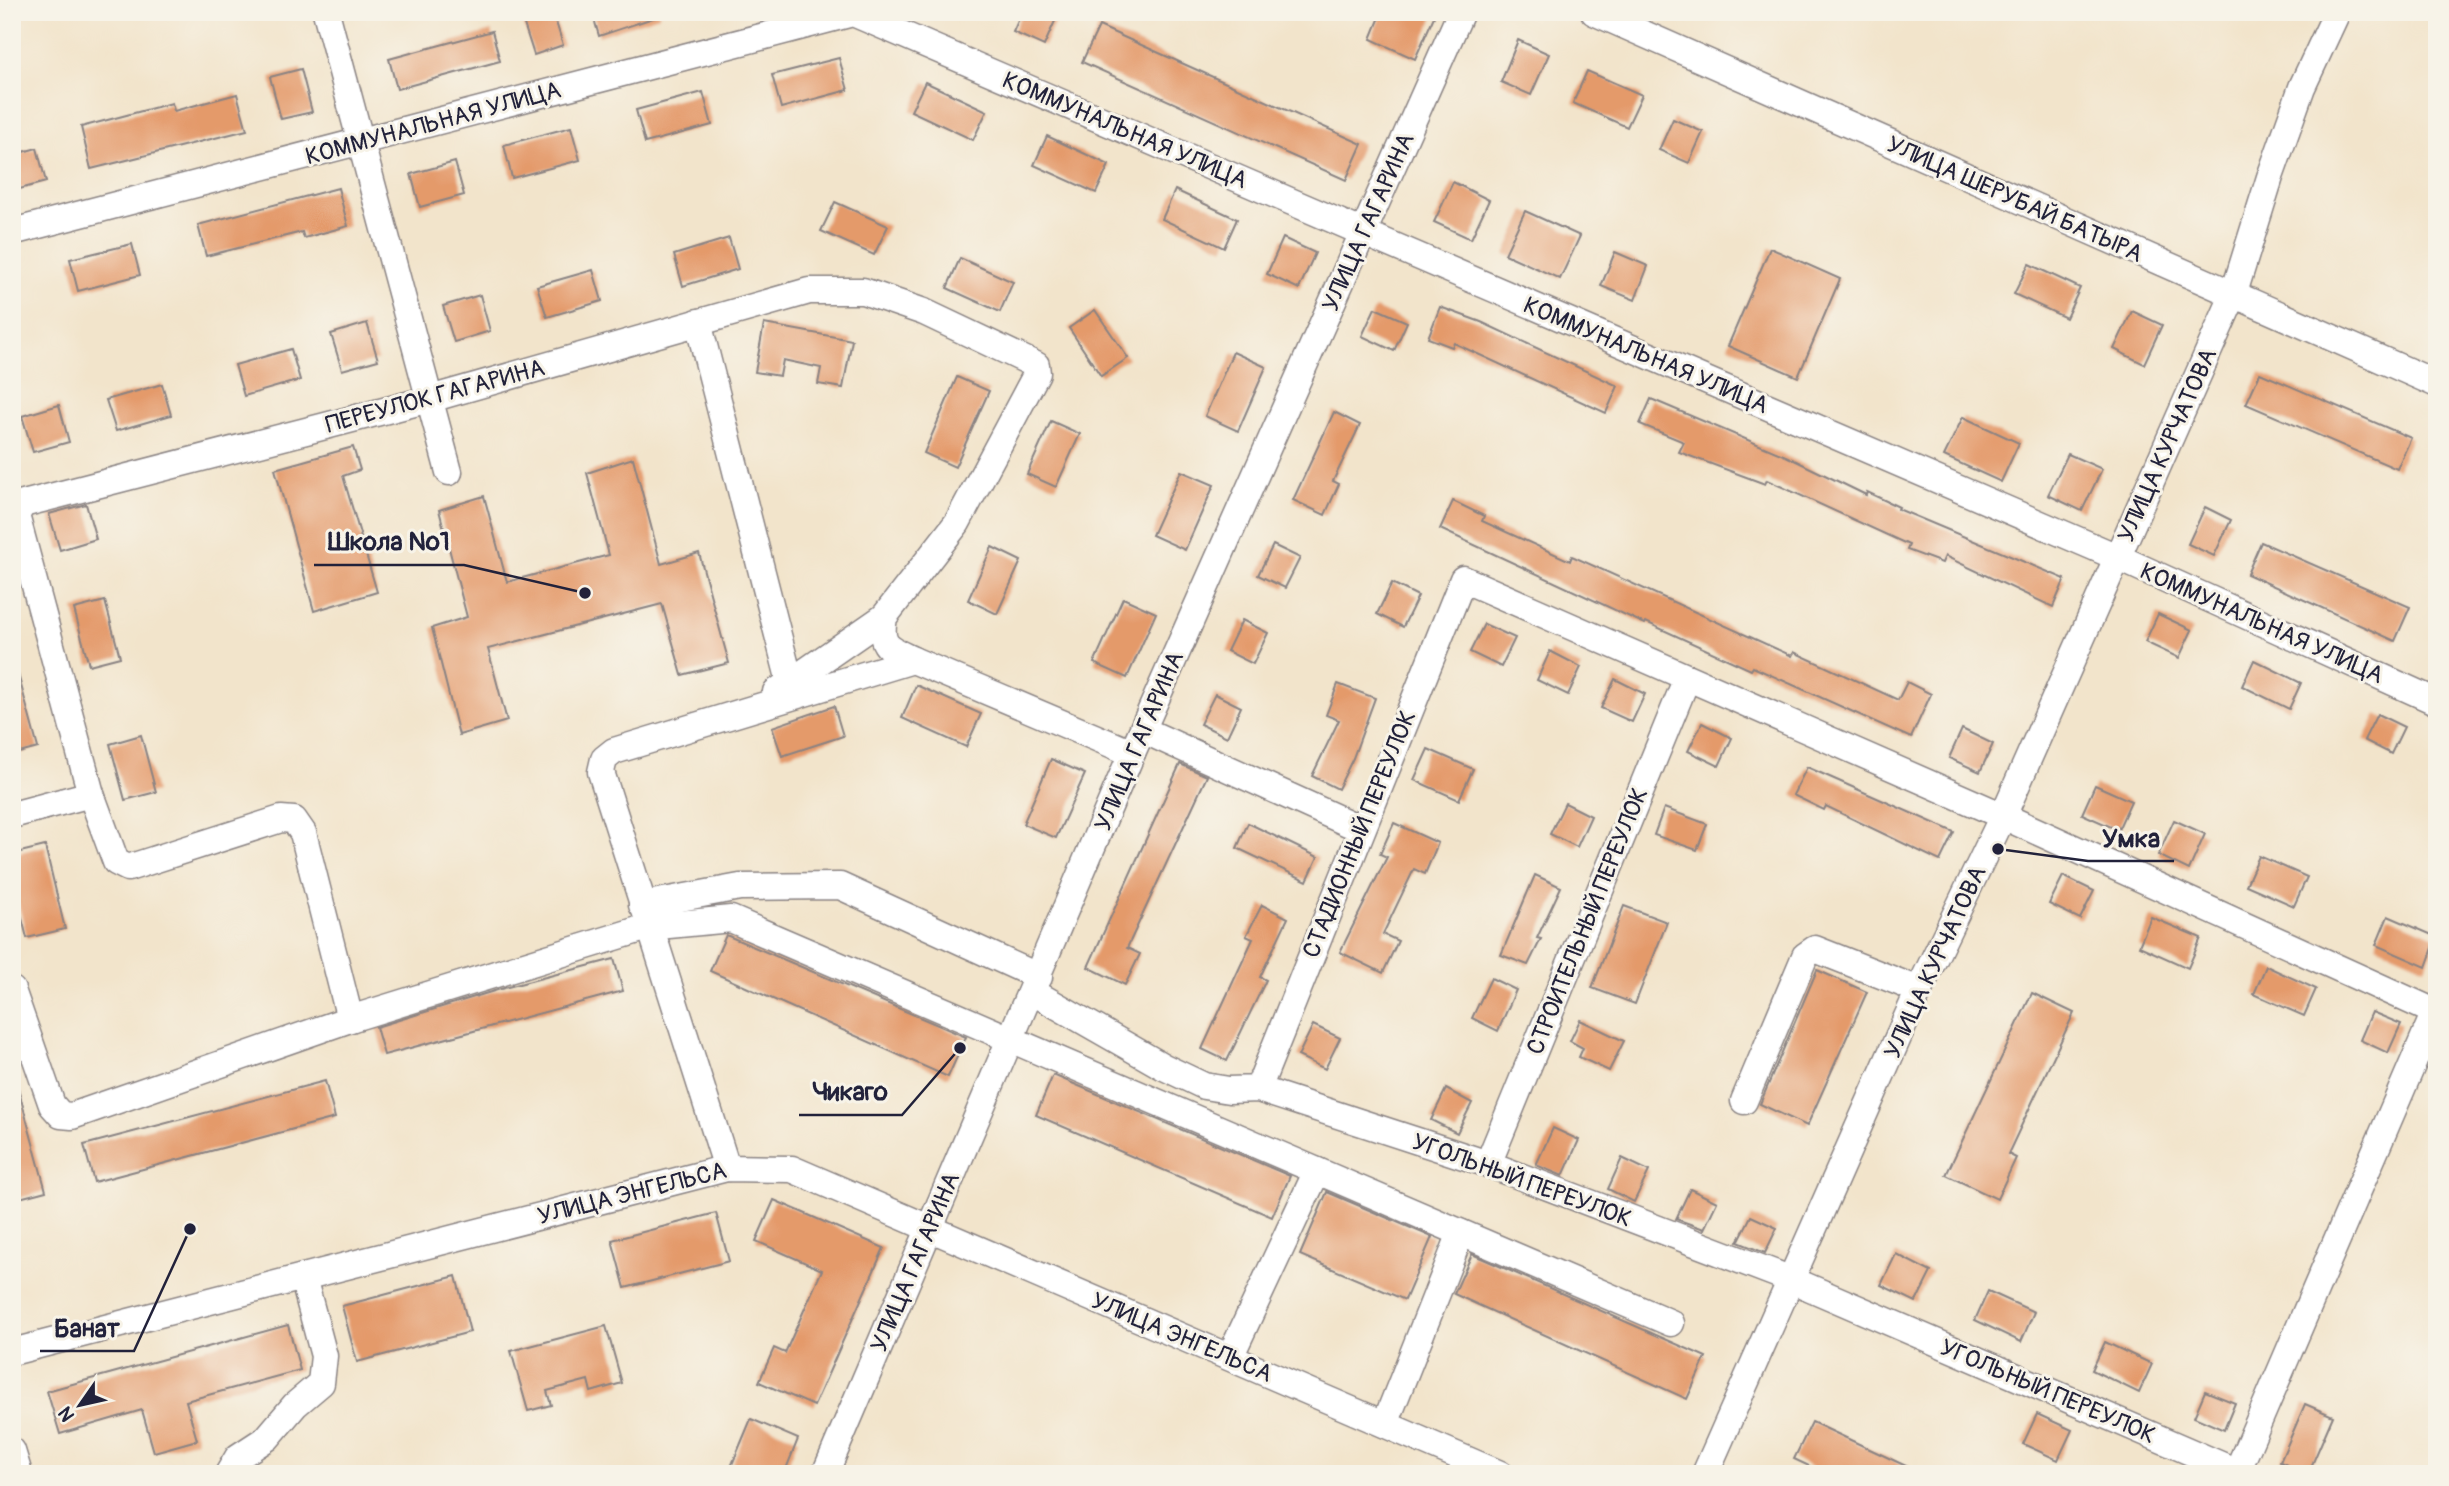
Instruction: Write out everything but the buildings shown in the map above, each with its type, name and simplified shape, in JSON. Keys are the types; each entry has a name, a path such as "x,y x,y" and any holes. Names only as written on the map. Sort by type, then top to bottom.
{"street":[{"path":"326,12 449,472"},
{"name":"УЛИЦА ГАГАРИНА","path":"825,1474 1138,742 1461,12"},
{"name":"УЛИЦА ШЕРУБАЙ БАТЫРА","path":"1594,12 2437,384"},
{"name":"УЛИЦА КУРЧАТОВА","path":"1705,1474 1919,990 2003,816 2233,296 2293,113 2337,12"},
{"name":"КОММУНАЛЬНАЯ УЛИЦА","path":"12,232 853,13 2118,557 2437,702"},
{"name":"ПЕРЕУЛОК ГАГАРИНА","path":"91,794 16,515 23,504 430,399 809,290 863,291 924,312 1036,365 1037,373 957,523 884,617"},
{"path":"698,322 790,682"},
{"name":"СТАДИОННЫЙ ПЕРЕУЛОК","path":"1258,1089 1462,579 1687,678"},
{"path":"884,617 881,633 884,642 890,649 913,660 1138,742 1361,829"},
{"path":"757,705 884,617"},
{"path":"727,1167 601,772 604,759 614,751 757,705 913,660"},
{"path":"1687,678 2003,816"},
{"name":"СТРОИТЕЛЬНЫЙ ПЕРЕУЛОК","path":"1488,1164 1687,678"},
{"path":"12,815 91,794 121,867 128,868 281,819 294,820 303,833 350,1018"},
{"name":"УГОЛЬНЫЙ ПЕРЕУЛОК","path":"645,916 740,887 840,886 1036,984 1164,1067 1204,1086 1229,1090 1258,1089 1488,1164 1792,1280 2237,1472 2435,1012 2003,816"},
{"path":"12,990 52,1105 61,1115 72,1115 645,916 731,919 1671,1323"},
{"path":"1744,1101 1805,956 1815,949 1919,990"},
{"name":"УЛИЦА ЭНГЕЛЬСА","path":"12,1352 727,1167 792,1168 1500,1474"},
{"path":"1230,1357 1317,1171"},
{"path":"1385,1424 1461,1233"},
{"path":"228,1474 238,1457 267,1438 295,1405 321,1383 324,1356 303,1277"},
{"path":"12,1451 19,1474"}],"place":[{"name":"Школа №1","path":"585,593"},
{"name":"Умка","path":"1998,849"},
{"name":"Чикаго","path":"960,1048"},
{"name":"Банат","path":"190,1229"}]}
